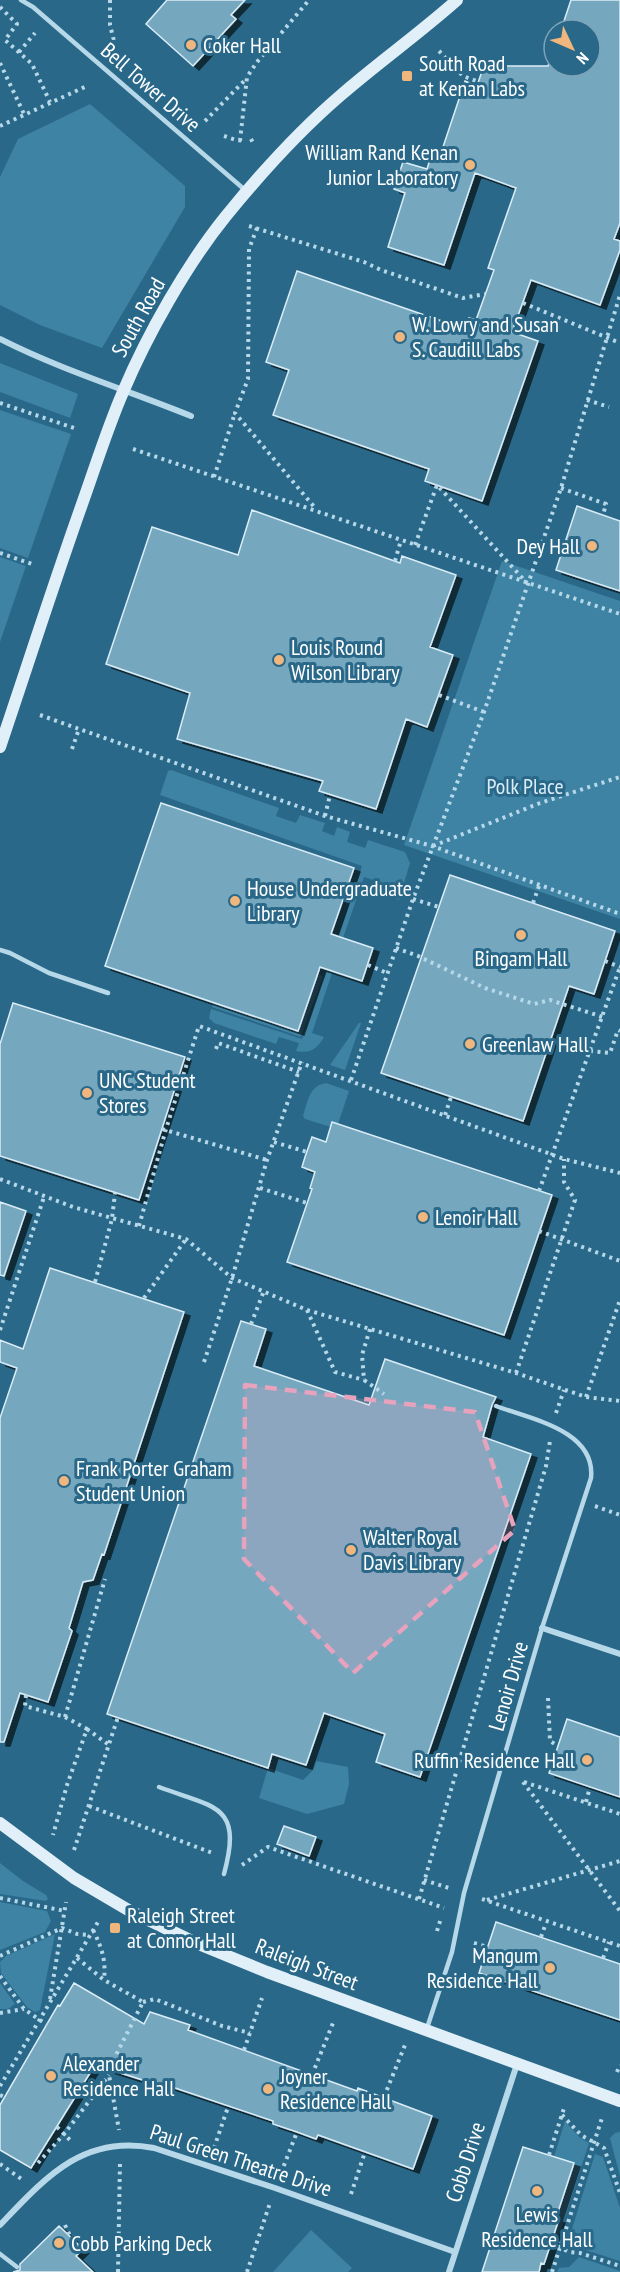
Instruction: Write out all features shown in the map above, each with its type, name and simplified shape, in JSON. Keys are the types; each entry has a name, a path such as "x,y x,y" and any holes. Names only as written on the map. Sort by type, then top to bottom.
{"main road":[{"name":"South Road","path":"0,747 66,550 123,392 156,326 196,258 225,218 302,132 339,96 457,0"},
{"name":"Raleigh Street","path":"0,1823 74,1878 130,1911 196,1942 267,1972 620,2100"}],"street":[{"path":"0,339 123,392 152,400 191,416"},
{"path":"542,1628 620,1653"},
{"name":"Cobb Drive","path":"449,2272 517,2063"},
{"name":"Paul Green Theatre Drive","path":"0,2224 33,2191 69,2161 86,2153 120,2144 154,2148 455,2252"}],"lane":[{"name":"Bell Tower Drive","path":"21,0 33,7 247,192"},
{"path":"33,7 37,0"},
{"path":"0,950 49,973 108,993"},
{"name":"Lenoir Drive","path":"426,2030 452,1952 464,1893 542,1628 591,1478 591,1465 586,1450 580,1444 562,1431 496,1406"},
{"path":"159,1787 217,1809 222,1814 230,1826 231,1833 224,1874"},
{"path":"0,2254 17,2267"}],"path":[{"path":"110,0 110,25 114,41"},
{"path":"205,122 247,77 306,1"},
{"path":"0,7 17,24 4,40 32,64 50,102"},
{"path":"19,52 35,33"},
{"path":"439,51 463,76 478,82"},
{"path":"0,63 24,114"},
{"path":"224,136 242,141 247,77"},
{"path":"0,126 87,86"},
{"path":"249,225 354,258 381,270 463,298 486,294"},
{"path":"214,477 248,379 249,249 257,228"},
{"path":"351,1080 413,899 484,711 561,488 620,296"},
{"path":"523,303 620,343"},
{"path":"587,400 609,407"},
{"path":"0,403 77,429"},
{"path":"235,413 318,511"},
{"path":"133,449 620,614"},
{"path":"415,545 437,485 528,583"},
{"path":"561,488 606,504 603,515"},
{"path":"394,561 401,540"},
{"path":"0,553 32,564"},
{"path":"439,695 484,711"},
{"path":"40,715 325,816 432,846 620,914"},
{"path":"72,750 79,729"},
{"path":"432,846 540,803 620,777"},
{"path":"325,816 330,795"},
{"path":"533,903 539,885"},
{"path":"413,899 439,907"},
{"path":"396,948 418,956 485,989 534,1004 550,1000 603,1017"},
{"path":"539,1191 620,967 605,961"},
{"path":"368,965 387,973"},
{"path":"140,1226 164,1129 199,1026 564,1160 620,1173"},
{"path":"590,1051 610,1053 618,1030 620,1031"},
{"path":"216,1049 218,1043 299,1072"},
{"path":"204,1362 267,1160 302,1062"},
{"path":"445,1115 451,1096"},
{"path":"164,1129 267,1160"},
{"path":"274,1142 307,1152"},
{"path":"516,1373 575,1200 564,1182 564,1160"},
{"path":"0,1179 44,1197 112,1219 186,1239 232,1278 307,1310 516,1373 585,1397 620,1401"},
{"path":"260,1188 307,1203"},
{"path":"95,1282 112,1219 115,1193"},
{"path":"0,1330 44,1197"},
{"path":"539,1232 620,1261"},
{"path":"144,1298 186,1239"},
{"path":"252,1324 264,1291"},
{"path":"585,1397 620,1300"},
{"path":"307,1310 336,1372 364,1380 384,1394"},
{"path":"364,1380 362,1355 370,1329"},
{"path":"419,1899 546,1466"},
{"path":"583,1502 620,1515"},
{"path":"65,1718 105,1579"},
{"path":"26,1695 25,1706 65,1718 87,1729 110,1745"},
{"path":"548,1698 550,1741 558,1746"},
{"path":"74,1850 118,1717"},
{"path":"53,1835 67,1785 87,1729"},
{"path":"620,1814 523,1782 620,1911"},
{"path":"586,1802 590,1787"},
{"path":"89,1806 242,1865 268,1847 444,1908"},
{"path":"620,1861 485,1900 546,1923 620,1946"},
{"path":"424,1881 454,1890"},
{"path":"0,1898 65,1911"},
{"path":"49,2003 66,1902"},
{"path":"0,2086 98,1922"},
{"path":"541,1937 546,1923"},
{"path":"0,1956 62,1928 76,1934 90,1935"},
{"path":"93,1930 104,1953 106,1965 104,1980"},
{"path":"603,1958 609,1942"},
{"path":"474,1943 488,1947"},
{"path":"77,1958 104,1980 143,2002 155,1999 222,2026 250,2033"},
{"path":"0,1976 24,2009 47,2025"},
{"path":"244,2050 262,1998"},
{"path":"116,2055 143,2002"},
{"path":"0,2013 24,2009"},
{"path":"312,2075 333,2023"},
{"path":"384,2097 405,2045"},
{"path":"617,2073 620,2065"},
{"path":"110,2070 120,2144 118,2272"},
{"path":"37,2165 65,2133 109,2075"},
{"path":"549,2155 565,2105"},
{"path":"214,2148 228,2107"},
{"path":"562,2115 581,2135 601,2145 607,2152 620,2193"},
{"path":"552,2272 602,2118"},
{"path":"57,2127 71,2140"},
{"path":"247,2272 275,2188 297,2132"},
{"path":"351,2194 365,2152"},
{"path":"0,2164 22,2180 30,2173"},
{"path":"65,2224 71,2238"},
{"path":"551,2243 568,2252 580,2253 620,2266"}],"highlighted area":[{"path":"245,1385 475,1412 515,1530 353,1673 244,1559"}],"green space":[{"path":"90,104 185,186 185,207 102,348 40,325 0,305 0,177 18,139"},
{"path":"0,363 78,394 70,418 0,392"},
{"path":"0,410 71,434 28,558 0,548"},
{"path":"0,557 26,566 0,642"},
{"name":"Polk Place","path":"502,561 620,601 620,919 404,845"},
{"path":"171,770 279,808 276,816 296,823 300,815 325,823 322,831 334,836 337,827 350,832 347,842 365,848 368,840 405,852 410,863 399,900 389,897 392,886 364,877 343,938 339,936 362,866 160,795 168,771"},
{"path":"326,972 332,973 312,1033 324,1037 319,1045 309,1051 296,1051 299,1043 279,1037 276,1044 214,1023 209,1018 211,1009 302,1039"},
{"path":"317,974 323,976 301,1037 212,1007 213,1003 298,1031"},
{"path":"361,1023 345,1070 330,1065"},
{"path":"326,1083 349,1091 338,1124 333,1122 331,1127 305,1119 303,1116 313,1091 316,1087"},
{"path":"316,1761 348,1767 349,1784 344,1804 307,1814 259,1798 268,1768 303,1780 314,1769"},
{"path":"0,1863 46,1895 48,1899 46,1901 0,1894"},
{"path":"0,1902 47,1911 51,1921 45,1932 0,1950"},
{"path":"55,1934 40,2010 35,2012 27,2007 1,1973 0,1962 6,1956"},
{"path":"0,1983 15,2004 8,2009 0,2009"},
{"path":"565,2121 579,2137 589,2143 557,2241 552,2239 559,2219 556,2218 574,2164 554,2157"},
{"path":"620,2132 620,2176 610,2138"},
{"path":"595,2154 603,2157 620,2208 620,2261 582,2249 579,2236 572,2229"},
{"path":"311,2230 352,2268 348,2272 273,2272"},
{"path":"579,2257 620,2272 557,2272 559,2268 569,2267"}],"building":[{"name":"Coker Hall","path":"167,0 245,0 231,15 236,19 193,66 146,24"},
{"name":"W. Lowry and Susan S. Caudill Labs","path":"571,0 620,0 620,223 614,239 620,241 620,250 600,305 531,280 512,332 538,341 482,501 425,481 429,469 273,415 289,370 266,362 297,271 465,329 469,318 476,320 494,270 488,268 516,188 475,173 444,265 388,247 405,193 394,189 403,162 427,169 431,156 439,159 465,81 477,86 485,62 497,66 542,66 542,78 602,78 602,18 565,18"},
{"name":"Dey Hall","path":"577,506 620,521 620,591 556,570"},
{"name":"Louis Round Wilson Library","path":"252,510 400,563 402,556 456,575 430,647 453,655 427,727 406,719 376,809 319,791 323,781 177,739 190,693 106,664 152,527 238,555"},
{"name":"House Undergraduate Library","path":"161,803 354,868 331,934 373,948 362,981 320,967 298,1031 105,966"},
{"path":"450,875 615,931 594,994 569,986 523,1121 381,1073"},
{"name":"UNC Student Stores","path":"13,1003 185,1057 139,1200 0,1156 0,1044"},
{"name":"Lenoir Hall","path":"332,1122 552,1195 504,1335 287,1262 312,1189 310,1188 315,1172 302,1167 305,1157 312,1137 326,1142"},
{"path":"0,1202 26,1211 4,1276 0,1275"},
{"name":"Frank Porter Graham Student Union","path":"50,1268 184,1312 104,1555 102,1554 93,1580 83,1582 69,1628 72,1631 48,1702 20,1693 4,1742 0,1742 0,1418 17,1368 0,1362 0,1340 23,1349"},
{"name":"Walter Royal Davis Library","path":"241,1321 266,1329 254,1366 369,1405 385,1359 496,1397 483,1437 531,1454 420,1777 376,1762 385,1734 324,1713 306,1765 272,1754 268,1768 107,1714"},
{"name":"Ruffin Residence Hall","path":"567,1719 620,1737 620,1797 549,1773"},
{"path":"284,1826 316,1837 309,1856 277,1844"},
{"name":"Mangum Residence Hall","path":"496,1922 620,1964 620,2020 479,1973"},
{"path":"74,1983 144,2024 150,2012 190,2025 188,2030 357,2091 358,2088 432,2116 413,2169 318,2135 316,2139 273,2124 273,2121 169,2086 168,2088 95,2065 31,2168 0,2150 0,2105 58,2005 60,2006"},
{"name":"Lewis Residence Hall","path":"523,2147 574,2163 556,2218 559,2219 544,2264 541,2263 539,2272 482,2272"},
{"name":"Cobb Parking Deck","path":"59,2226 83,2249 76,2256 93,2272 13,2272 20,2270 20,2264"}],"place":[{"name":"Coker Hall","path":"191,45"},
{"name":"South Road at Kenan Labs","path":"407,76"},
{"name":"William Rand Kenan Junior Laboratory","path":"470,165"},
{"name":"W. Lowry and Susan S. Caudill Labs","path":"400,337"},
{"name":"Dey Hall","path":"592,546"},
{"name":"Louis Round Wilson Library","path":"279,660"},
{"name":"House Undergraduate Library","path":"235,901"},
{"name":"Bingam Hall","path":"521,935"},
{"name":"Greenlaw Hall","path":"470,1044"},
{"name":"UNC Student Stores","path":"87,1093"},
{"name":"Lenoir Hall","path":"423,1217"},
{"name":"Frank Porter Graham Student Union","path":"64,1481"},
{"name":"Walter Royal Davis Library","path":"351,1550"},
{"name":"Ruffin Residence Hall","path":"587,1760"},
{"name":"Raleigh Street at Connor Hall","path":"115,1928"},
{"name":"Mangum Residence Hall","path":"550,1968"},
{"name":"Alexander Residence Hall","path":"51,2076"},
{"name":"Joyner Residence Hall","path":"268,2089"},
{"name":"Lewis Residence Hall","path":"537,2191"},
{"name":"Cobb Parking Deck","path":"59,2243"}]}
